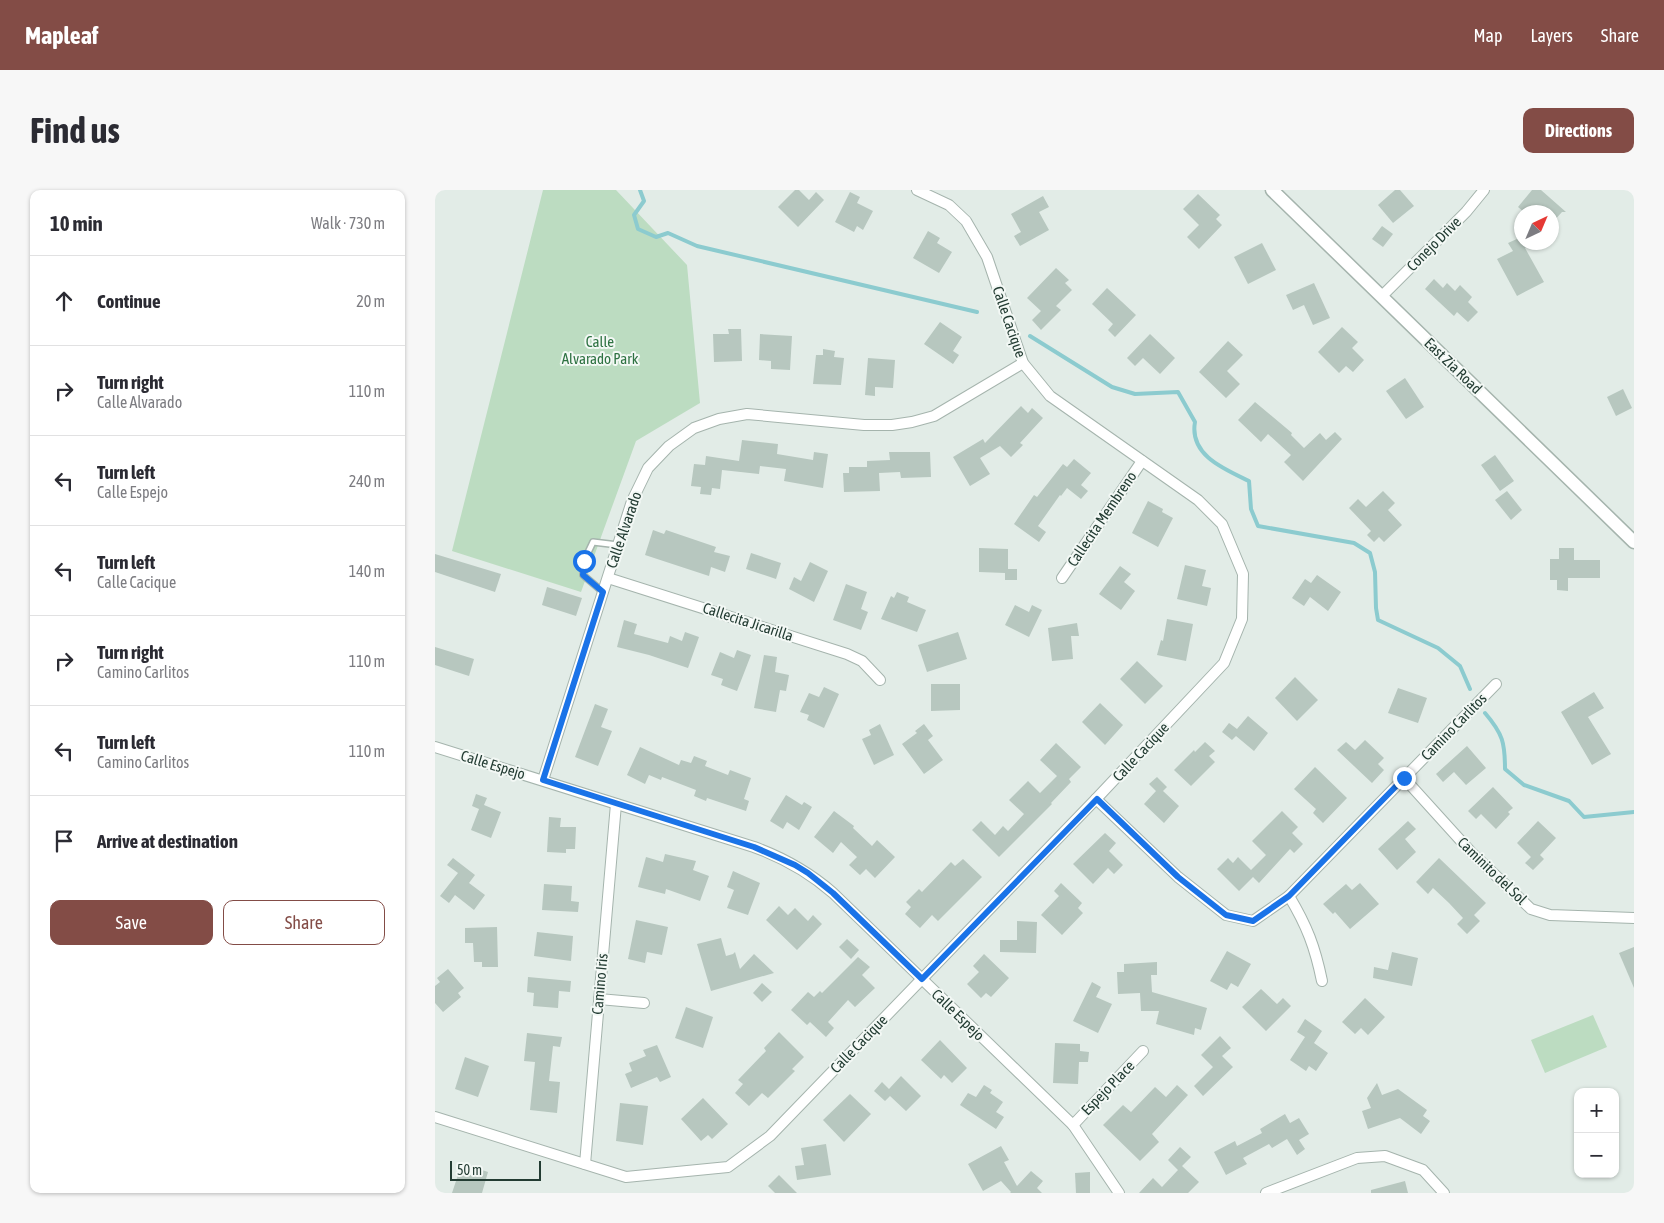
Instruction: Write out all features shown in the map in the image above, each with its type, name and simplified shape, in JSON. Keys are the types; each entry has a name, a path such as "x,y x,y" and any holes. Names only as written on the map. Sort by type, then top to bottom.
{"street":[{"name":"Calle Cacique","path":"435,1117 625,1177 728,1167 770,1136 1097,799 1224,663 1242,619 1243,574 1222,524 1198,500 1050,396 1023,363 987,257 966,221 949,205 917,190"},
{"name":"East Zia Road","path":"1272,190 1634,542"},
{"name":"Conejo Drive","path":"1382,296 1466,212 1484,190"},
{"name":"Calle Alvarado","path":"543,780 632,501 648,468 669,446 694,428 719,419 747,414 864,425 892,425 912,422 934,416 1023,363"},
{"name":"Callecita Membreno","path":"1062,578 1142,461"},
{"name":"Callecita Jicarilla","path":"608,578 847,654 862,661 880,680"},
{"name":"Camino Carlitos","path":"1097,799 1178,877 1226,915 1253,921 1289,896 1496,684"},
{"name":"Calle Espejo","path":"435,747 754,847 795,865 808,873 833,893 1073,1125 1119,1193"},
{"name":"Caminito del Sol","path":"1404,778 1471,852 1531,909 1550,914 1634,918"},
{"name":"Camino Iris","path":"585,1164 616,804"},
{"path":"1289,896 1304,921 1315,950 1322,981"},
{"path":"599,999 644,1003"},
{"name":"Espejo Place","path":"1073,1125 1143,1051"},
{"path":"1266,1193 1357,1158 1385,1156 1423,1170 1444,1193"}],"lane":[{"path":"603,592 583,575 584,561 593,542 618,545"}],"green space":[{"name":"Calle Alvarado Park","path":"543,190 616,190 687,265 700,403 636,441 581,592 452,551"},
{"path":"1593,1015 1607,1047 1545,1073 1531,1040"}],"building":[{"path":"795,190 799,190 809,200 816,192 824,200 798,227 778,207"},
{"path":"1395,190 1400,190 1414,206 1393,223 1378,205"},
{"path":"1532,190 1541,190 1558,205 1520,205"},
{"path":"850,192 860,197 857,203 873,211 863,230 857,226 854,232 835,222"},
{"path":"1198,194 1220,215 1216,219 1222,225 1199,249 1187,237 1199,225 1183,209"},
{"path":"1043,196 1049,207 1039,212 1049,230 1020,246 1014,236 1021,232 1011,214"},
{"path":"1559,206 1566,212 1562,212 1559,215"},
{"path":"1382,226 1393,234 1383,247 1372,239"},
{"path":"928,231 940,238 937,243 952,252 939,273 913,258"},
{"path":"1514,240 1514,250 1526,250 1544,282 1517,296 1497,259 1513,251 1508,243"},
{"path":"1262,243 1276,270 1248,284 1234,257"},
{"path":"1056,268 1069,280 1065,283 1072,290 1056,306 1061,310 1041,330 1032,320 1041,311 1027,298"},
{"path":"1434,279 1443,288 1447,283 1455,291 1460,285 1472,297 1468,302 1478,312 1468,322 1457,312 1454,316 1425,289"},
{"path":"1314,283 1330,318 1313,325 1304,305 1293,310 1286,295"},
{"path":"1107,288 1136,315 1115,337 1108,330 1113,324 1092,304"},
{"path":"940,322 962,337 953,351 959,355 953,364 924,344"},
{"path":"1342,327 1358,342 1352,348 1364,360 1353,372 1346,366 1339,373 1318,352"},
{"path":"728,329 741,329 742,361 714,362 713,334 729,334"},
{"path":"760,334 792,336 790,370 771,369 771,361 759,360"},
{"path":"1150,334 1175,358 1160,374 1143,358 1135,366 1127,358"},
{"path":"1228,341 1243,355 1227,371 1240,384 1226,398 1199,372"},
{"path":"823,349 835,351 834,357 844,358 841,385 813,384 816,355 823,355"},
{"path":"868,358 895,360 893,388 875,387 875,396 865,395"},
{"path":"1405,378 1424,407 1406,419 1386,391"},
{"path":"1623,389 1632,408 1616,416 1607,397"},
{"path":"1255,402 1292,433 1291,435 1304,448 1320,433 1326,440 1335,432 1342,439 1303,481 1284,462 1291,455 1268,434 1261,442 1238,420"},
{"path":"1021,406 1028,413 1032,408 1043,418 1020,443 1023,445 1011,457 1000,446 980,458 990,474 970,486 953,457 983,439 985,443"},
{"path":"742,440 778,444 777,454 813,460 814,452 828,454 823,488 784,481 786,469 760,466 759,474 722,470 720,489 712,488 711,495 700,494 701,487 691,486 694,464 705,465 706,456 739,461"},
{"path":"889,452 930,452 931,477 901,478 900,472 879,473 880,491 844,492 843,473 849,473 849,467 867,467 867,461 890,460"},
{"path":"1495,455 1514,481 1500,491 1481,465"},
{"path":"1074,459 1091,473 1081,485 1088,491 1081,499 1067,488 1060,495 1038,526 1046,532 1039,542 1014,524 1034,495 1037,497 1063,464 1067,467"},
{"path":"1383,491 1395,503 1388,510 1402,525 1384,542 1379,537 1374,542 1367,535 1371,531 1349,508 1358,499 1366,507"},
{"path":"1507,491 1522,510 1511,520 1495,500"},
{"path":"1148,501 1163,509 1162,512 1173,518 1158,547 1132,533"},
{"path":"653,530 664,534 666,530 716,547 714,552 730,556 725,572 711,567 709,576 645,555"},
{"path":"979,548 1008,549 1008,569 1017,569 1017,580 1005,580 1005,573 979,572"},
{"path":"1559,548 1574,548 1574,560 1600,560 1600,578 1568,578 1568,591 1557,590 1557,580 1550,580 1550,559 1559,559"},
{"path":"751,553 781,563 776,579 746,569"},
{"path":"435,554 501,574 495,592 435,572"},
{"path":"810,562 828,571 814,602 789,589 794,577 801,581"},
{"path":"1185,565 1206,570 1202,586 1211,588 1207,606 1177,599"},
{"path":"1120,566 1131,574 1124,582 1135,591 1121,610 1099,594"},
{"path":"1317,575 1341,592 1328,611 1310,597 1304,606 1292,598 1305,579 1311,583"},
{"path":"846,584 867,592 861,609 868,612 861,630 833,620"},
{"path":"547,587 582,598 576,616 542,605"},
{"path":"897,592 909,597 907,602 926,610 917,632 881,619 891,596 894,598"},
{"path":"1015,605 1029,612 1032,605 1042,610 1029,637 1005,625"},
{"path":"1167,619 1193,624 1186,661 1157,655 1161,640 1163,641"},
{"path":"624,620 637,624 634,634 668,643 670,636 682,641 685,632 699,637 688,668 617,647"},
{"path":"1077,623 1079,636 1071,636 1073,659 1052,661 1048,628"},
{"path":"958,632 967,659 927,672 918,645"},
{"path":"435,647 474,659 469,676 435,665"},
{"path":"737,650 751,655 737,691 721,685 723,679 711,675 720,652 734,658"},
{"path":"764,655 777,657 775,672 789,675 786,691 780,690 776,712 754,708"},
{"path":"1137,661 1163,686 1145,704 1120,679"},
{"path":"1295,677 1318,700 1297,721 1275,698"},
{"path":"931,684 960,684 960,710 931,711"},
{"path":"824,687 839,694 824,728 807,720 809,715 800,712 809,693 819,697"},
{"path":"1398,688 1427,698 1418,723 1388,713"},
{"path":"1594,692 1604,708 1588,717 1611,754 1592,765 1561,712"},
{"path":"1100,703 1123,725 1105,745 1082,722"},
{"path":"595,704 608,709 601,727 612,731 598,766 575,757"},
{"path":"1248,716 1268,733 1254,751 1236,736 1232,740 1222,732 1229,723 1237,729"},
{"path":"880,724 894,755 874,765 862,739 871,735 869,730"},
{"path":"924,724 933,736 928,740 943,760 924,774 902,744 917,733 915,731"},
{"path":"1365,740 1384,758 1378,764 1384,770 1372,783 1337,750 1346,742 1355,750"},
{"path":"1205,742 1215,751 1209,756 1215,762 1191,786 1174,770"},
{"path":"1056,743 1081,767 1069,779 1071,782 1052,804 999,857 972,830 981,821 995,835 1003,826 1008,831 1024,814 1009,800 1028,781 1040,793 1057,776 1040,760"},
{"path":"1467,746 1486,768 1466,785 1454,772 1443,782 1436,774"},
{"path":"640,747 679,765 681,760 691,763 694,756 707,761 705,766 728,775 730,770 751,778 744,799 749,801 746,811 707,798 706,801 694,796 696,790 662,777 661,780 649,775 645,784 627,775"},
{"path":"1315,767 1347,798 1323,823 1313,813 1316,809 1294,789"},
{"path":"1157,777 1167,787 1163,791 1179,806 1164,823 1144,804 1156,791 1149,784"},
{"path":"1493,787 1513,808 1496,829 1481,814 1476,819 1468,811"},
{"path":"476,794 487,798 484,805 501,812 491,838 471,830 479,809 472,806"},
{"path":"786,795 802,805 804,802 812,807 799,830 787,822 783,829 770,821"},
{"path":"834,811 854,826 853,828 872,846 877,840 895,857 875,878 866,869 860,875 849,865 857,857 841,842 833,853 814,837"},
{"path":"1282,811 1298,827 1292,833 1303,844 1294,853 1290,849 1259,883 1253,877 1239,891 1217,869 1228,858 1233,863 1238,857 1251,870 1266,855 1252,841"},
{"path":"549,817 561,818 560,827 576,827 575,849 566,849 566,853 547,852"},
{"path":"1408,821 1416,829 1405,839 1416,852 1397,870 1378,849"},
{"path":"1538,821 1556,838 1540,855 1544,859 1533,870 1525,863 1531,857 1517,843"},
{"path":"1105,833 1116,843 1109,851 1123,865 1114,874 1108,868 1093,884 1073,864"},
{"path":"665,854 696,861 693,870 709,876 700,901 666,889 665,894 638,887 646,857 663,862"},
{"path":"453,858 475,875 469,883 485,895 474,910 455,895 449,903 440,896 458,873 447,865"},
{"path":"1439,858 1486,903 1474,915 1480,921 1467,934 1457,924 1463,918 1449,903 1433,888 1428,894 1416,882"},
{"path":"963,859 982,877 938,921 932,915 920,928 905,914 911,907 906,902 919,889 922,892 951,862 955,866"},
{"path":"733,871 760,883 748,915 727,908 734,890 727,887"},
{"path":"1061,883 1082,903 1078,908 1083,913 1062,935 1041,915 1059,896 1054,891"},
{"path":"1360,883 1379,904 1350,929 1335,912 1333,914 1323,904 1346,884 1352,890"},
{"path":"544,884 572,886 571,901 579,902 578,912 542,910"},
{"path":"779,906 788,915 795,908 808,921 813,915 822,924 797,950 766,920"},
{"path":"636,920 668,927 662,955 647,952 645,963 628,959"},
{"path":"1017,921 1037,922 1036,953 1000,952 1000,940 1017,940"},
{"path":"497,927 498,967 482,967 482,962 474,962 473,943 465,943 465,928"},
{"path":"537,932 573,936 571,961 534,956"},
{"path":"721,938 726,956 735,952 740,969 754,954 774,973 711,991 697,944"},
{"path":"847,939 859,950 851,959 839,947"},
{"path":"1634,947 1634,988 1619,953"},
{"path":"1227,951 1251,964 1238,987 1231,983 1227,990 1210,981"},
{"path":"1392,952 1418,958 1412,986 1373,978 1374,967 1388,970"},
{"path":"984,954 1009,978 991,997 986,993 981,998 967,984 979,972 973,966"},
{"path":"858,957 870,967 862,975 875,988 855,1007 848,1000 828,1022 834,1028 826,1037 810,1022 807,1025 791,1010 808,992 814,997 820,991 822,993"},
{"path":"1157,962 1157,975 1151,975 1152,992 1207,1008 1201,1030 1195,1028 1194,1035 1156,1024 1159,1011 1141,1011 1140,993 1118,994 1117,972 1124,972 1124,964"},
{"path":"448,969 464,988 458,993 461,997 443,1012 435,1003 435,986 440,982 437,978"},
{"path":"528,977 571,981 570,992 559,991 558,1008 533,1006 534,993 527,992"},
{"path":"1092,982 1101,987 1096,997 1112,1004 1098,1033 1073,1021"},
{"path":"762,983 772,992 762,1002 753,993"},
{"path":"1261,989 1277,1004 1283,998 1291,1006 1266,1031 1242,1007"},
{"path":"1365,998 1385,1017 1368,1035 1361,1028 1355,1034 1342,1022"},
{"path":"686,1007 713,1017 703,1048 675,1038"},
{"path":"1305,1019 1322,1031 1314,1043 1328,1053 1316,1071 1309,1066 1306,1071 1290,1060 1305,1037 1297,1032"},
{"path":"779,1032 804,1057 792,1069 795,1071 768,1098 762,1093 749,1106 735,1093 743,1084 738,1080 766,1051 764,1048"},
{"path":"527,1033 562,1037 560,1047 553,1046 549,1081 560,1082 557,1113 530,1110 535,1062 524,1061"},
{"path":"1220,1036 1231,1048 1222,1056 1233,1067 1203,1096 1194,1086 1213,1067 1201,1055"},
{"path":"940,1040 967,1068 952,1083 944,1075 941,1079 921,1060"},
{"path":"1055,1043 1080,1044 1080,1051 1089,1052 1088,1062 1079,1062 1078,1084 1053,1083"},
{"path":"657,1045 671,1077 660,1082 657,1077 631,1088 625,1074 632,1071 629,1063 646,1056 643,1050"},
{"path":"465,1057 489,1066 478,1097 455,1089"},
{"path":"901,1076 921,1096 906,1111 890,1096 885,1101 874,1091 882,1082 889,1089"},
{"path":"1377,1083 1382,1095 1398,1089 1427,1110 1423,1116 1430,1121 1421,1134 1400,1118 1368,1129 1362,1111 1371,1108 1367,1098"},
{"path":"984,1085 992,1090 990,1093 1003,1102 996,1112 1004,1117 996,1129 960,1105 968,1093 976,1097"},
{"path":"1177,1085 1188,1095 1152,1134 1159,1142 1140,1161 1103,1125 1123,1105 1131,1112 1155,1087 1166,1097"},
{"path":"850,1094 871,1114 844,1142 823,1120"},
{"path":"703,1098 728,1124 712,1139 708,1135 701,1141 681,1119"},
{"path":"620,1103 648,1106 643,1145 616,1141"},
{"path":"1285,1114 1290,1123 1299,1118 1309,1134 1299,1140 1305,1149 1297,1155 1287,1139 1272,1148 1269,1144 1243,1158 1247,1164 1226,1175 1214,1152 1235,1141 1237,1146 1262,1133 1260,1129"},
{"path":"826,1144 831,1175 797,1180 795,1166 804,1165 801,1148"},
{"path":"1001,1146 1009,1160 1004,1162 1017,1186 1031,1171 1043,1181 1037,1188 1042,1193 1010,1193 1001,1181 983,1191 968,1164"},
{"path":"1180,1147 1191,1157 1182,1166 1199,1182 1188,1193 1139,1193 1153,1178 1162,1187 1178,1170 1168,1160"},
{"path":"476,1168 488,1172 482,1193 452,1193 459,1172 474,1176"},
{"path":"1090,1172 1090,1193 1076,1193 1075,1173"},
{"path":"779,1175 797,1193 775,1193 768,1186"},
{"path":"1405,1181 1408,1193 1371,1193 1371,1190"}],"waterway":[{"path":"640,190 644,201 634,215 638,229 656,237 668,233 697,246 977,312"},
{"path":"1030,336 1112,387 1135,394 1178,392 1195,422 1197,443 1203,452 1219,466 1249,481 1251,509 1258,526 1354,543 1370,553 1375,572 1378,620 1438,648 1460,666 1470,689"},
{"path":"1485,713 1496,727 1502,739 1505,769 1524,785 1569,801 1584,817 1634,812"}],"route":[{"path":"584,561 583,575 603,592 543,780 754,847 795,865 821,882 922,979 1097,799 1178,877 1226,915 1253,921 1289,896 1404,778"}]}
